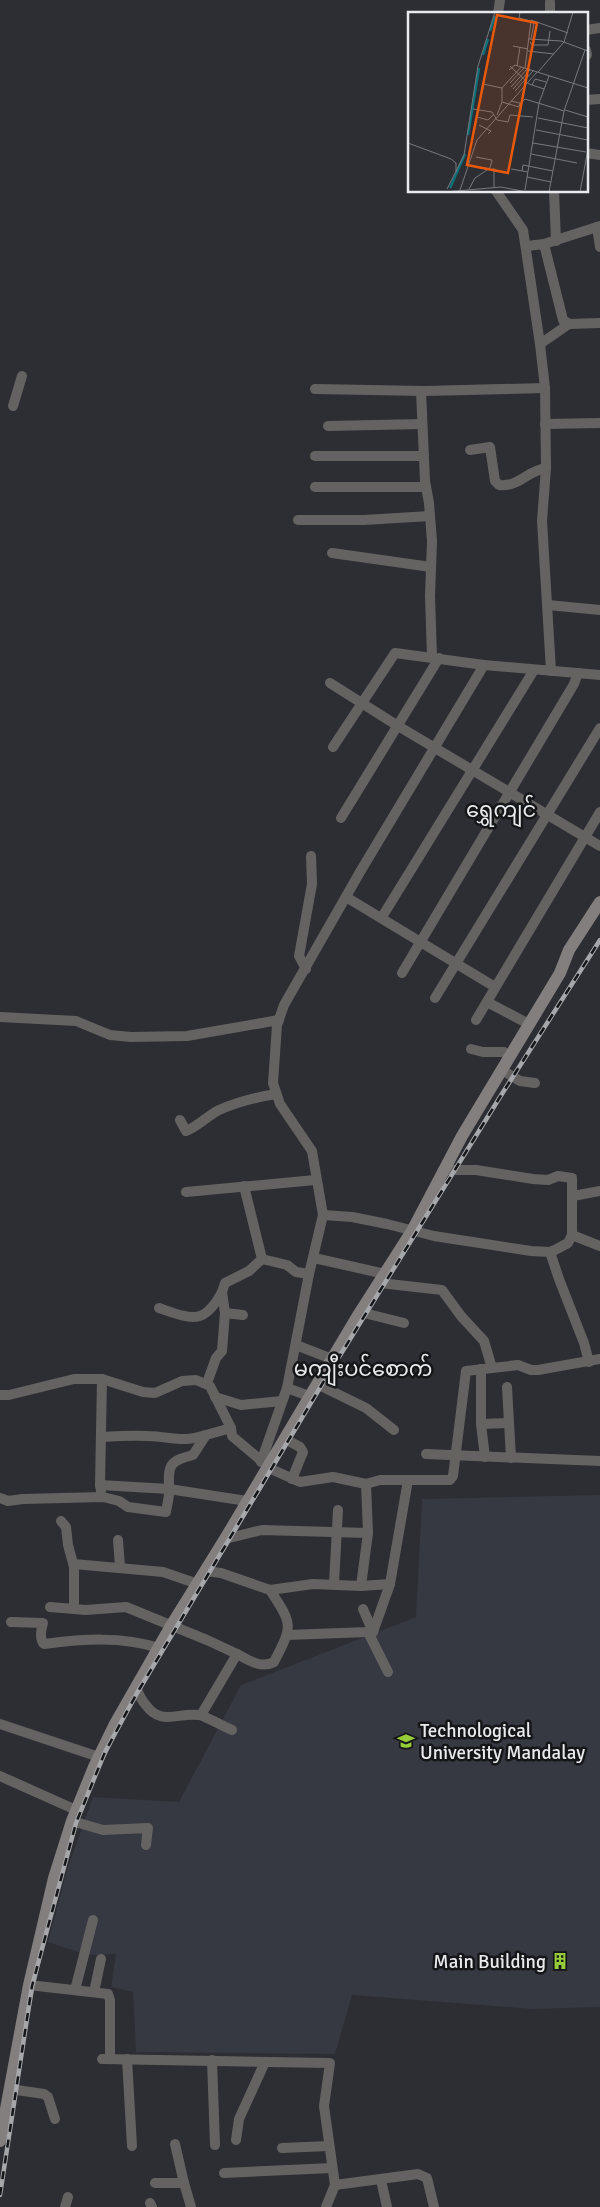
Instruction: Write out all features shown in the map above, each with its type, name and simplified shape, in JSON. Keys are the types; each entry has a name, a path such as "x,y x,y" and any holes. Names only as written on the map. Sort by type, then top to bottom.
{"street":[{"path":"550,2 550,12"},
{"path":"497,192 504,205 521,226 527,246 545,388 546,468 542,521 551,671"},
{"path":"554,192 556,240"},
{"path":"527,246 544,244 598,227 600,247"},
{"path":"544,244 563,320 569,324"},
{"path":"540,344 569,324 600,323"},
{"path":"13,406 22,376"},
{"path":"315,389 421,391 545,388"},
{"path":"341,818 398,726 436,657 430,516 426,487 421,391"},
{"path":"545,424 600,423"},
{"path":"328,426 422,424"},
{"path":"470,450 490,447 495,481 498,485 508,486 519,482 529,473 546,468"},
{"path":"315,456 424,456"},
{"path":"315,487 426,487"},
{"path":"298,520 430,516"},
{"path":"332,553 431,567"},
{"path":"548,605 600,610"},
{"path":"333,747 395,653 436,657 484,665 600,675"},
{"path":"0,2141 29,1985 54,1878 74,1815 99,1757 137,1686 247,1501 264,1464 287,1388 322,1215 312,1151 280,1104 276,1094 274,1069 278,1020 284,1005 306,970 346,897 484,665"},
{"path":"382,917 534,670"},
{"path":"402,973 574,684 578,673"},
{"path":"330,683 434,748 600,846"},
{"path":"435,998 600,728"},
{"path":"476,1020 600,812"},
{"path":"306,970 299,956 312,884 311,856"},
{"path":"346,897 495,987"},
{"path":"264,1464 285,1439 360,1312 412,1231 443,1170 560,973 570,950 600,902"},
{"path":"487,1002 530,1024"},
{"path":"0,1017 76,1021 110,1034 131,1038 186,1036 278,1020"},
{"path":"471,1049 483,1052 504,1052 509,1058"},
{"path":"502,1070 520,1081 535,1083"},
{"path":"180,1120 186,1131 220,1110 254,1098 276,1094"},
{"path":"322,1215 361,1219 412,1231 500,1247 550,1252 568,1243 572,1235 572,1178 558,1176 548,1180 476,1170 443,1170"},
{"path":"186,1192 316,1180"},
{"path":"244,1186 262,1259"},
{"path":"573,1196 600,1192"},
{"path":"572,1235 600,1246"},
{"path":"550,1252 558,1279 584,1343 589,1362"},
{"path":"314,1258 383,1278 442,1290 461,1316 484,1341 486,1369 481,1424 485,1457"},
{"path":"262,1259 287,1265 296,1272 309,1274"},
{"path":"159,1308 182,1316 195,1317 206,1314 215,1306 225,1283 249,1271 262,1259"},
{"path":"207,1383 216,1358 222,1351 225,1313 222,1292"},
{"path":"360,1312 404,1322"},
{"path":"225,1313 244,1315"},
{"path":"296,1345 332,1359"},
{"path":"0,1394 9,1395 74,1379 102,1379 143,1392 156,1393 182,1382 196,1380 207,1383 231,1428 232,1436 264,1464 292,1479 305,1482 333,1476 366,1484 380,1480 452,1479 465,1372 518,1365 531,1370 600,1359"},
{"path":"102,1379 100,1484 103,1497"},
{"path":"317,1384 366,1408 394,1430"},
{"path":"507,1387 511,1458"},
{"path":"287,1388 309,1396"},
{"path":"215,1397 241,1404 282,1401"},
{"path":"481,1424 508,1423"},
{"path":"102,1437 145,1436 179,1441 192,1440 231,1428"},
{"path":"0,1498 8,1502 23,1499 103,1497 128,1506 166,1512 169,1489 168,1474 172,1463 178,1459 193,1455 206,1435"},
{"path":"285,1439 300,1447 303,1452 292,1479"},
{"path":"426,1454 455,1457 600,1461"},
{"path":"370,1632 390,1584 408,1480"},
{"path":"100,1484 169,1489 247,1501"},
{"path":"361,1586 368,1533 366,1484"},
{"path":"334,1583 338,1510"},
{"path":"61,1521 66,1528 68,1545 74,1564 74,1609"},
{"path":"225,1539 262,1530 368,1533"},
{"path":"118,1540 120,1567"},
{"path":"74,1564 163,1572 198,1584"},
{"path":"205,1572 221,1573 270,1590 313,1584 334,1583 361,1586 390,1584"},
{"path":"50,1607 61,1606 74,1609 126,1606 207,1640 254,1663 270,1664 274,1662 289,1630 285,1616 270,1590"},
{"path":"364,1609 370,1632 388,1672"},
{"path":"11,1622 43,1623 41,1630 44,1644 124,1640 159,1648"},
{"path":"287,1635 370,1632"},
{"path":"201,1715 237,1654"},
{"path":"137,1686 137,1693 148,1708 159,1716 201,1715 215,1724 232,1730"},
{"path":"0,1724 99,1757"},
{"path":"0,1776 103,1830 148,1828 146,1845"},
{"path":"74,1990 92,1920"},
{"path":"94,1992 101,1959"},
{"path":"29,1985 103,1992 109,1996 106,2059 330,2063 324,2106 335,2185 326,2207"},
{"path":"127,2059 132,2146"},
{"path":"212,2060 215,2145"},
{"path":"236,2140 239,2119 265,2062"},
{"path":"10,2089 44,2094 48,2097 55,2119"},
{"path":"175,2144 191,2207"},
{"path":"282,2148 329,2146"},
{"path":"224,2173 332,2168"},
{"path":"335,2185 418,2174 427,2178 434,2207"},
{"path":"381,2180 387,2207"},
{"path":"155,2183 184,2183"}],"shaded area":[{"name":"Technological University Mandalay","path":"600,1495 600,2007 533,2009 352,1995 335,2054 136,2052 133,1992 111,1987 116,1954 87,1955 48,1942 67,1870 93,1797 179,1802 241,1685 416,1617 422,1499"}],"railway":[{"path":"0,2195 32,1986 76,1823 105,1752 137,1693 321,1386 500,1097 600,940"}],"place":[{"name":"Technological University Mandalay","path":"406,1741"},
{"name":"Main Building","path":"560,1961"}],"district":[{"name":"ရွှေကျင်","path":"501,810"},
{"name":"မကျီးပင်စောက်","path":"363,1369"}]}
